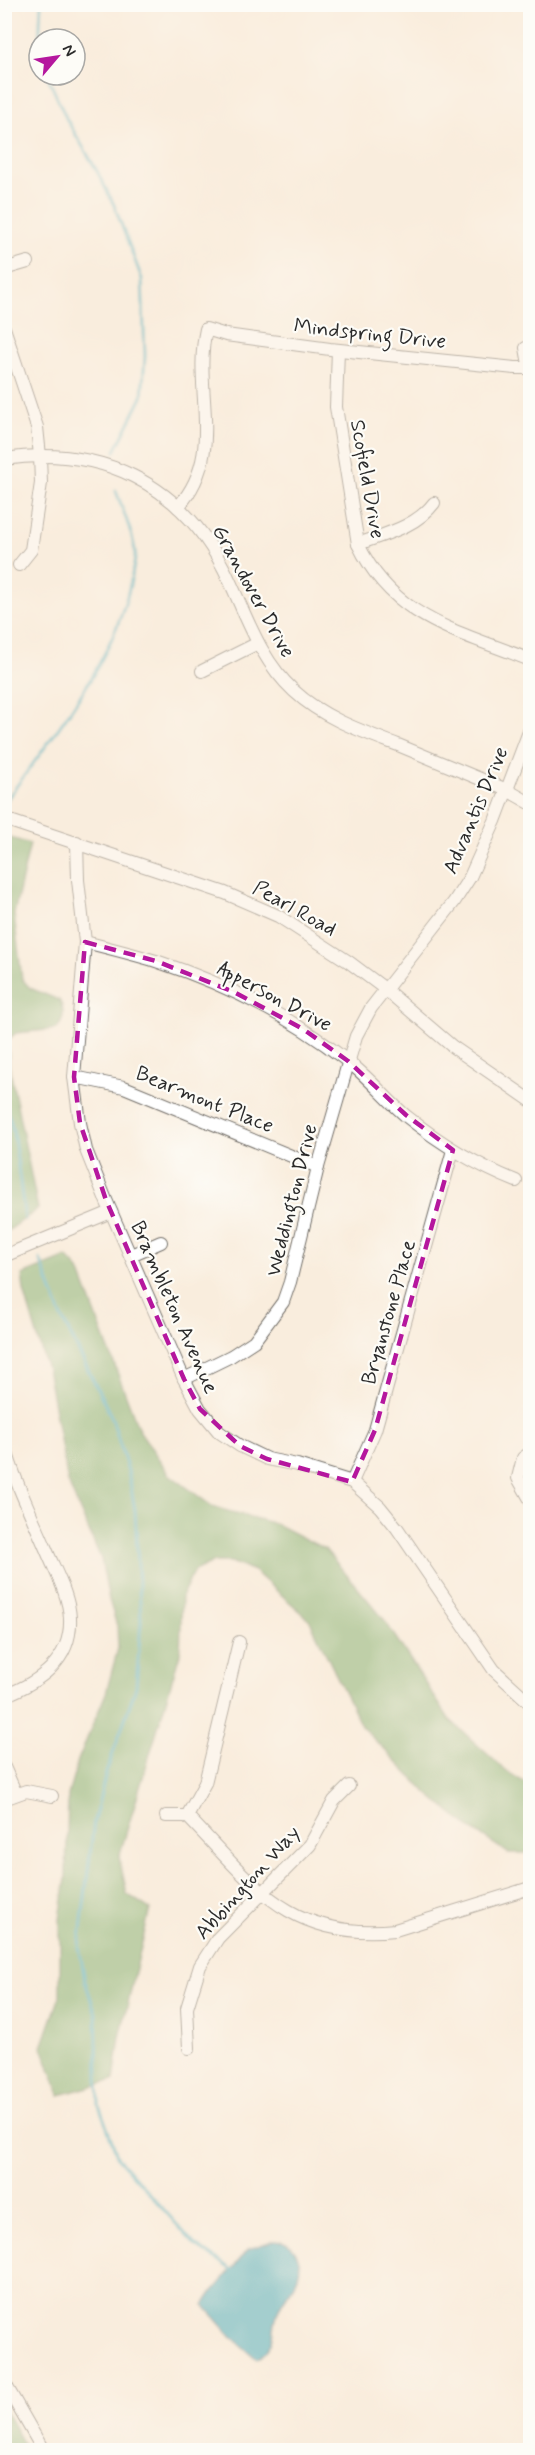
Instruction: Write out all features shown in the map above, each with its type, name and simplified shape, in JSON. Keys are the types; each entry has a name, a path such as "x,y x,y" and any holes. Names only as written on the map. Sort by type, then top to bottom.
{"street":[{"path":"4,269 28,262"},
{"path":"4,328 37,427 40,456 41,483 31,550 19,565"},
{"name":"Mindspring Drive","path":"178,507 196,482 204,453 206,418 203,345 206,329 226,335 338,350 530,369"},
{"path":"526,348 530,369"},
{"name":"Scofield Drive","path":"338,350 336,407 358,544 377,578 407,606 429,619 531,660"},
{"name":"Grandover Drive","path":"4,459 40,456 71,457 131,473 158,490 194,524 223,568 258,643 274,670 294,691 316,709 346,724 507,790 531,803"},
{"path":"358,544 413,523 425,515 434,503"},
{"path":"202,671 258,643"},
{"name":"Advantis Drive","path":"385,989 454,902 470,877 531,729"},
{"name":"Pearl Road","path":"4,819 225,893 279,916 349,962 385,989 453,1047 531,1101"},
{"name":"Brambleton Avenue","path":"77,842 78,880 86,942 74,1077 80,1123 86,1150 111,1212 184,1379 200,1408 219,1432 240,1446 267,1459 297,1465 352,1482 380,1507 398,1528 494,1670 531,1703"},
{"name":"Apperson Drive","path":"86,942 156,961 234,992 303,1029 348,1061 406,1116 453,1150 488,1170 516,1181"},
{"name":"Weddington Drive","path":"184,1379 231,1356 254,1341 283,1302 348,1061 366,1016 385,989"},
{"name":"Bearmont Place","path":"74,1077 124,1087 318,1167"},
{"name":"Bryanstone Place","path":"352,1482 375,1430 453,1150"},
{"path":"4,1256 111,1212"},
{"path":"131,1255 161,1242"},
{"path":"4,1443 11,1468 62,1587 70,1618 68,1639 59,1659 34,1683 4,1696"},
{"path":"531,1453 523,1458 518,1478 531,1499"},
{"path":"187,1816 205,1784 239,1642"},
{"path":"4,1767 10,1797 26,1791 52,1796"},
{"name":"Abbington Way","path":"189,2048 188,2008 200,1966 218,1938 310,1845 334,1801 349,1786"},
{"path":"166,1815 187,1816 262,1893 296,1916 322,1926 372,1932 395,1930 531,1888"},
{"path":"4,2382 43,2451"}],"highlighted area":[{"path":"85,942 156,961 234,992 303,1029 348,1061 406,1115 453,1150 375,1430 352,1482 267,1459 240,1446 200,1409 184,1379 106,1200 80,1123 74,1077"}],"green space":[{"path":"5,836 30,844 14,914 22,979 30,988 59,1000 63,1015 57,1029 16,1033 8,1040 9,1065 38,1209 5,1233"},
{"path":"67,1257 79,1270 139,1430 169,1474 213,1507 276,1524 325,1549 383,1618 449,1719 506,1771 530,1786 530,1853 508,1853 471,1829 427,1793 361,1726 309,1619 254,1571 231,1562 213,1562 194,1571 182,1595 180,1654 119,1857 127,1894 150,1909 120,2037 114,2080 60,2095 42,2047 60,1996 60,1919 66,1878 68,1795 78,1760 106,1693 118,1648 117,1626 101,1559 68,1483 48,1373 24,1291 22,1275"},
{"path":"5,2410 27,2450 5,2450"}],"water":[{"path":"275,2240 291,2246 297,2255 300,2270 279,2309 272,2341 257,2359 234,2339 204,2305 249,2249"}],"waterway":[{"path":"40,27 41,4"},
{"path":"52,87 67,120 114,205 142,279 145,356 142,397 115,451"},
{"path":"5,802 81,694 113,636 124,606 135,555 130,530 116,491"},
{"path":"4,1098 13,1130 25,1219"},
{"path":"40,1259 62,1318 112,1418 128,1471 135,1510 141,1622 136,1687 106,1773 94,1821 79,1946 85,1981 96,2014 99,2105 118,2158 195,2245 232,2270"}]}
